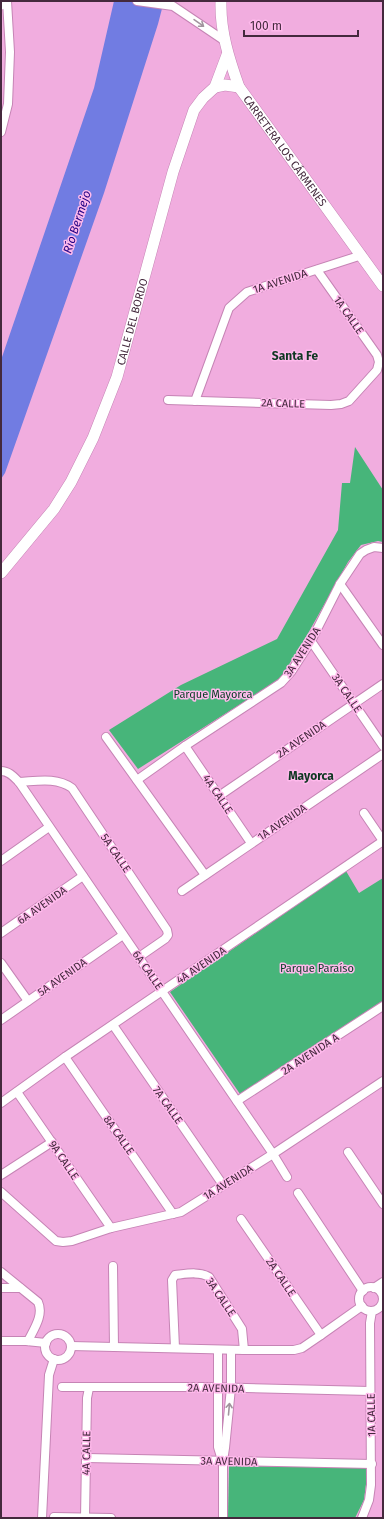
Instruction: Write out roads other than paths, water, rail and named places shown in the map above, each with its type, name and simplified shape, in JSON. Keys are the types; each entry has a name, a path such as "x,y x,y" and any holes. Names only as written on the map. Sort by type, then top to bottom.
{"street":[{"path":"1,4 5,1"},
{"path":"1,132 8,104 10,59 5,1"},
{"path":"137,1 164,5 176,3 225,41"},
{"name":"CARRETERA LOS CÁRMENES","path":"221,1 220,16 227,55 239,87 383,286"},
{"name":"CALLE DEL BORDO","path":"1,573 54,509 71,482 93,438 117,377 173,172 189,124 198,103 215,88 227,55"},
{"path":"215,88 225,85 239,87"},
{"name":"1A AVENIDA","path":"195,401 229,308 247,292 362,255"},
{"name":"1A CALLE","path":"316,270 377,355 379,362"},
{"name":"2A CALLE","path":"168,400 331,405 342,404 349,401 377,370 379,362"},
{"name":"3A AVENIDA","path":"137,780 281,682 291,672 311,641 340,584 360,554 374,547 383,548"},
{"path":"340,584 383,645"},
{"name":"3A CALLE","path":"311,641 383,746"},
{"name":"2A AVENIDA","path":"219,796 383,684"},
{"path":"106,737 205,875"},
{"name":"4A CALLE","path":"185,746 252,843"},
{"name":"1A AVENIDA","path":"182,891 383,754"},
{"name":"6A CALLE","path":"2,770 20,782 49,827 163,991 273,1154 287,1178"},
{"name":"5A CALLE","path":"20,782 57,780 65,782 72,788 167,930 168,935 165,939 139,957"},
{"path":"364,813 383,841"},
{"path":"1,861 49,827"},
{"name":"4A AVENIDA","path":"1,1103 383,841"},
{"name":"6A AVENIDA","path":"1,933 83,876"},
{"name":"5A AVENIDA","path":"1,1020 123,935"},
{"path":"1,963 28,1002"},
{"name":"2A AVENIDA A","path":"237,1101 383,1006"},
{"name":"7A CALLE","path":"113,1025 223,1185"},
{"name":"8A CALLE","path":"66,1057 173,1214"},
{"name":"1A AVENIDA","path":"1,1192 56,1241 63,1242 72,1241 111,1228 181,1212 273,1154 383,1081"},
{"name":"9A CALLE","path":"17,1092 111,1228"},
{"path":"1,1175 52,1142"},
{"path":"348,1152 383,1204"},
{"path":"298,1194 363,1291"},
{"name":"2A CALLE","path":"241,1219 321,1335"},
{"path":"113,1266 114,1347"},
{"path":"1,1272 38,1302 40,1307 39,1318 28,1341"},
{"name":"3A CALLE","path":"175,1348 172,1280 175,1275 197,1274 209,1277 242,1329 244,1350"},
{"path":"374,1288 380,1292 383,1299 380,1307 372,1311 366,1310 362,1306 359,1298 363,1291 368,1288 374,1288 383,1282"},
{"path":"1,1288 20,1288"},
{"path":"71,1346 218,1350 294,1350 302,1348 362,1306"},
{"name":"1A CALLE","path":"362,1518 369,1500 372,1464 370,1323 372,1311"},
{"path":"60,1334 68,1338 71,1346 70,1352 65,1358 60,1360 54,1359 47,1353 46,1344 51,1335 60,1334"},
{"path":"1,1341 28,1341 46,1344"},
{"path":"218,1350 218,1447 222,1461"},
{"path":"223,1518 222,1461 225,1448 231,1388 232,1350"},
{"path":"42,1518 49,1375 54,1359"},
{"name":"2A AVENIDA","path":"62,1387 370,1391"},
{"name":"4A CALLE","path":"84,1518 88,1398 90,1388"},
{"name":"3A AVENIDA","path":"87,1458 372,1464"},
{"path":"54,1517 111,1518"}],"water":[{"name":"Río Bermejo","path":"114,1 164,1 104,193 5,473 1,479 1,360 94,88"}],"district":[{"name":"Santa Fe","path":"295,356"},
{"name":"Mayorca","path":"311,776"}],"park label":[{"name":"Parque Mayorca","path":"213,694"},
{"name":"Parque Paraíso","path":"317,968"}]}
